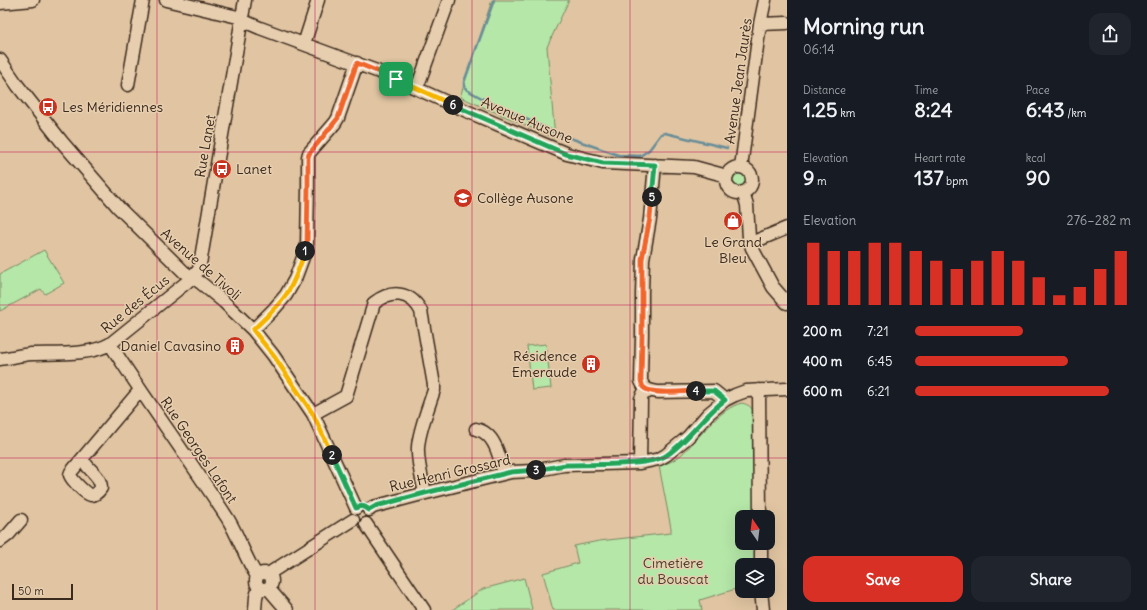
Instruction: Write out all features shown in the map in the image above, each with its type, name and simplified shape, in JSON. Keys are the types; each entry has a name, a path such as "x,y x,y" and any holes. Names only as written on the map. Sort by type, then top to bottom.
{"street":[{"path":"0,3 33,0"},
{"path":"128,86 143,0"},
{"name":"Avenue Ausone","path":"166,0 242,18 246,22 260,28 382,73 566,154 603,163 694,167 727,176"},
{"name":"Rue Lanet","path":"192,277 199,270 245,0"},
{"path":"304,44 318,0"},
{"path":"417,88 449,0"},
{"name":"Avenue Jean Jaurès","path":"741,167 760,24 765,0"},
{"path":"760,24 787,23"},
{"name":"Avenue de Tivoli","path":"0,60 18,86 62,142 117,207 184,272 224,302 253,330 273,355 313,414 356,508"},
{"path":"253,330 286,295 295,279 307,244 308,157 338,118 357,63"},
{"path":"655,165 650,218 642,259 641,381 644,387 650,391 714,391 725,400"},
{"path":"741,167 748,170 752,178 750,186 743,192 736,192 730,188 727,182 727,176 733,169 741,167"},
{"path":"743,192 747,205 750,243 772,287 787,303"},
{"path":"750,243 787,228"},
{"name":"Rue des Écus","path":"0,360 28,354 97,350 110,344 192,277"},
{"path":"313,414 346,396 374,304 384,296 391,294 408,297 417,303 421,311 434,385 434,390 419,438 418,448 420,471 425,493"},
{"name":"Rue Georges Lafont","path":"110,344 229,521 250,565 287,610"},
{"path":"82,459 140,390"},
{"path":"759,390 760,510"},
{"name":"Rue Henri Grossard","path":"369,510 376,506 511,472 533,471 564,465 640,462 659,459 688,437 708,414 725,400 746,391 787,390"},
{"path":"640,462 641,399 644,394 650,391"},
{"path":"476,429 485,433 492,441 499,456 504,474"},
{"path":"362,506 369,510 370,519 366,524 360,525 353,520 352,515 354,509 362,506"},
{"path":"0,541 8,535 21,520"},
{"path":"255,610 256,597 263,581 353,520"},
{"path":"366,524 424,610"},
{"path":"762,598 763,610"}],"green space":[{"path":"492,0 569,0 547,47 555,138 460,97"},
{"path":"737,173 743,173 747,177 747,183 743,187 737,187 733,183 733,177"},
{"path":"44,250 64,283 45,294 41,289 0,311 0,274"},
{"path":"546,344 551,388 532,390 527,346"},
{"name":"Cimetière du Bouscat","path":"742,403 750,406 754,413 755,510 735,510 735,550 755,550 756,558 735,558 735,589 700,600 702,610 553,610 543,573 578,563 574,546 599,541 671,533 659,466 679,457 717,417 734,406"},
{"path":"524,578 532,609 530,610 452,610 483,589"}],"waterway":[{"path":"494,0 464,82 464,86 467,90 489,102 556,133 618,155 640,156 649,150 661,134 665,133 727,148"}],"place":[{"name":"Les Méridiennes","path":"48,107"},
{"name":"Lanet","path":"222,169"},
{"name":"Collège Ausone","path":"463,198"},
{"name":"Le Grand Bleu","path":"733,221"},
{"name":"Daniel Cavasino","path":"235,346"},
{"name":"Résidence Emeraude","path":"591,364"}],"route":[{"path":"357,63 396,79 566,154 603,163 655,165 650,218 642,259 641,381 644,387 650,391 714,391 725,400 708,414 688,437 666,455 659,459 640,462 564,465 533,471 511,472 376,506 369,510 365,506 359,506 356,508 313,414 273,355 253,330 286,295 295,279 307,244 308,157 338,118 357,63"}]}
